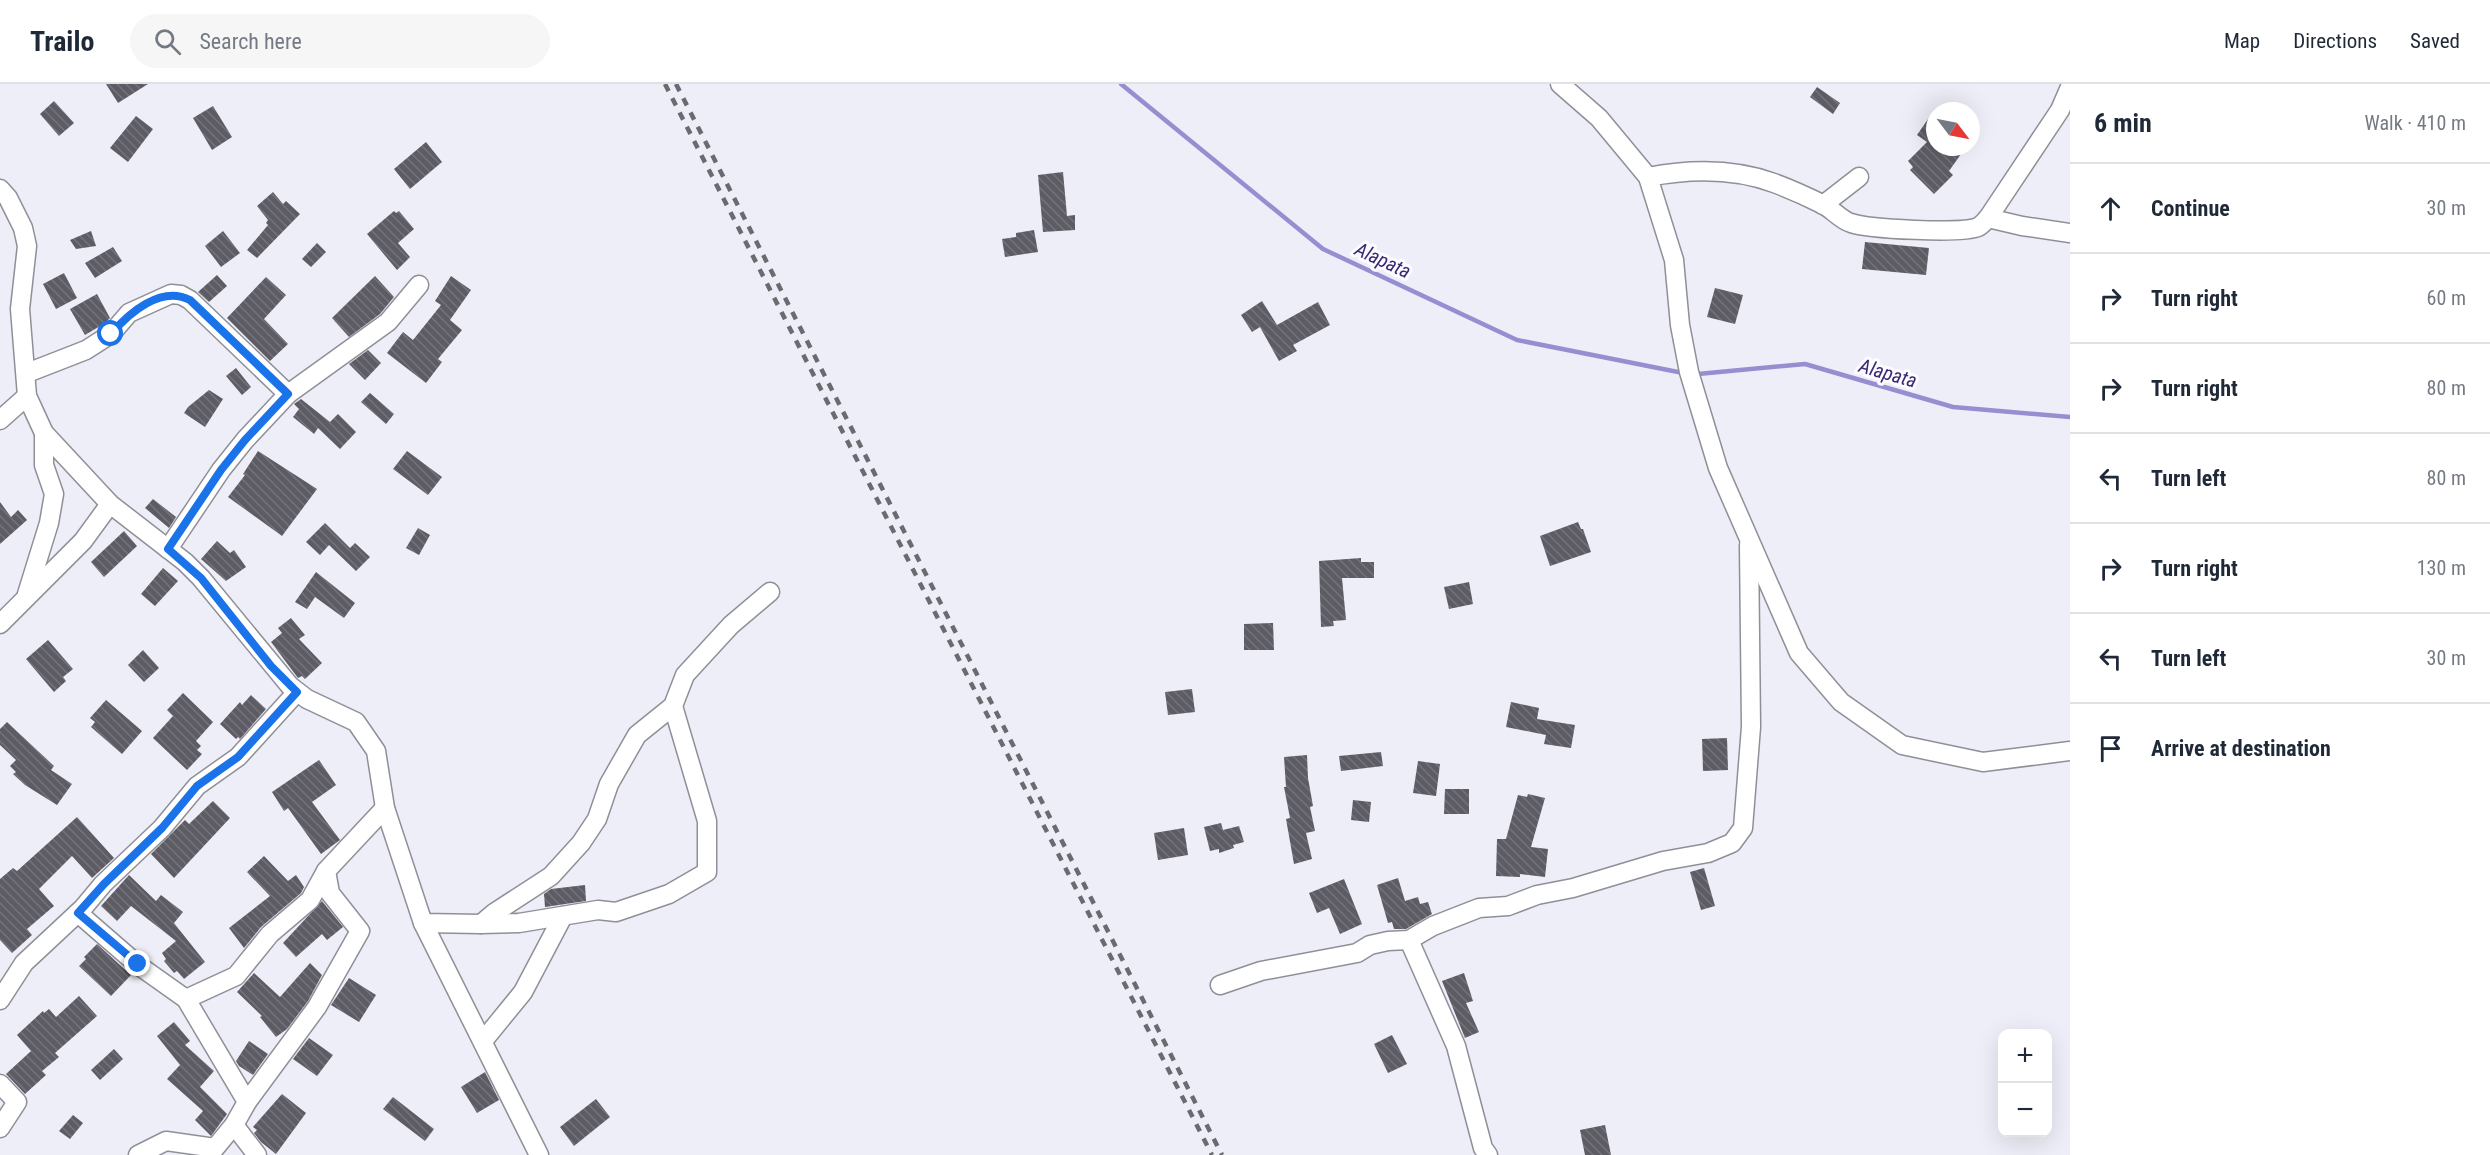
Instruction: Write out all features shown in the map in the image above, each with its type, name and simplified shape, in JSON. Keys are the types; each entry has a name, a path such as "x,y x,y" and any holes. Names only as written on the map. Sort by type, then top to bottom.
{"street":[{"path":"1560,84 1599,118 1648,177 1674,260 1680,325 1689,372 1718,468 1799,653 1841,702 1902,745 1983,762 2070,751"},
{"path":"1648,177 1676,171 1705,170 1773,182 1823,205 1850,223 1941,232 1978,227 1988,218 2060,110 2070,87"},
{"path":"1823,205 1858,177"},
{"path":"0,189 8,198 24,228 27,246 20,309 27,373 27,396 44,433 110,504 201,578 271,666 297,692 356,722 367,736 376,751 385,808 423,923 539,1155"},
{"path":"1988,218 2070,233"},
{"path":"168,549 221,470 245,440 288,394 388,322 419,285"},
{"path":"27,373 86,350 111,334 129,313 171,294 181,295 190,300 288,394"},
{"path":"0,420 27,396"},
{"path":"27,594 49,523 54,494 44,465 44,433"},
{"path":"0,624 27,594 83,541 110,504"},
{"path":"1220,985 1261,970 1357,953 1371,945 1388,941 1408,940 1433,926 1479,908 1508,906 1537,895 1573,888 1664,861 1708,853 1732,843 1743,828 1751,727 1748,538"},
{"path":"481,924 551,876 581,843 597,819 609,784 637,735 672,706 685,675 731,625 770,592"},
{"path":"0,1000 24,963 78,913 104,884 162,828 197,786 238,757 297,692"},
{"path":"423,923 519,923 598,910 616,912 669,894 707,872 707,821 672,706"},
{"path":"186,999 236,976 270,934 310,900 326,871 385,808"},
{"path":"138,1155 166,1141 215,1148 234,1125 247,1102 317,1007 360,931 330,893 326,871"},
{"path":"78,913 138,964 186,999 247,1102"},
{"path":"483,1041 523,992 563,916"},
{"path":"1408,940 1455,1046 1484,1148 1488,1155"},
{"path":"0,1084 17,1101 16,1107 0,1128"},
{"path":"234,1125 257,1155"}],"building":[{"path":"106,84 148,84 118,103"},
{"path":"1817,87 1840,103 1833,114 1810,97"},
{"path":"54,101 74,123 59,136 40,114"},
{"path":"213,106 232,137 212,150 193,118"},
{"path":"136,116 153,129 128,162 110,148"},
{"path":"1926,122 1926,141 1917,135"},
{"path":"426,142 442,162 410,189 394,169"},
{"path":"1926,143 1926,156 1960,156 1949,171 1953,175 1934,194 1910,170 1913,167 1908,161"},
{"path":"1063,172 1067,216 1075,215 1075,230 1043,232 1038,175"},
{"path":"273,192 283,204 286,201 300,214 257,258 247,250 268,225 266,223 268,220 257,206"},
{"path":"394,211 396,213 399,211 414,229 398,243 410,257 397,270 367,234"},
{"path":"1034,230 1038,252 1005,257 1002,239 1016,237 1016,233"},
{"path":"91,231 96,246 76,249 70,240"},
{"path":"223,231 240,253 221,267 205,246"},
{"path":"1865,242 1929,248 1926,275 1862,269"},
{"path":"317,243 326,252 311,267 302,259"},
{"path":"113,247 122,261 95,278 85,263"},
{"path":"64,273 77,298 56,309 43,284"},
{"path":"217,275 227,286 209,302 198,292"},
{"path":"375,276 394,297 380,314 349,337 332,318"},
{"path":"451,276 471,290 450,320 462,330 438,359 442,362 426,383 387,353 403,332 413,340 441,305 435,301"},
{"path":"266,277 286,295 264,319 288,344 270,361 227,318"},
{"path":"1715,288 1743,295 1735,324 1707,317"},
{"path":"97,294 110,318 85,335 70,309"},
{"path":"1262,301 1277,325 1318,302 1330,325 1293,345 1297,351 1279,361 1260,327 1252,332 1241,315"},
{"path":"368,350 381,363 365,380 349,364"},
{"path":"236,368 251,387 242,395 226,376"},
{"path":"209,390 223,399 205,427 184,413"},
{"path":"370,393 394,414 386,424 361,402"},
{"path":"301,399 330,422 338,414 356,432 340,449 318,428 314,434 293,417 299,409 294,404"},
{"path":"258,451 317,489 282,536 228,497 245,475 243,474"},
{"path":"407,451 442,477 428,495 393,469"},
{"path":"153,499 176,517 169,528 145,508"},
{"path":"0,502 11,517 18,510 27,520 0,544"},
{"path":"1578,522 1583,529 1591,552 1550,566 1540,536"},
{"path":"325,523 350,548 355,543 370,557 356,571 329,545 320,555 306,542"},
{"path":"418,528 430,535 419,555 406,548"},
{"path":"124,531 137,546 104,577 91,562"},
{"path":"217,541 230,553 234,550 246,567 226,581 201,559"},
{"path":"1361,558 1361,562 1374,562 1374,578 1342,578 1346,620 1333,621 1334,626 1321,627 1319,561"},
{"path":"163,568 178,581 155,606 141,594"},
{"path":"316,572 355,603 344,618 315,597 307,609 295,602"},
{"path":"1469,582 1473,604 1449,609 1444,587"},
{"path":"291,618 305,635 299,639 322,663 305,679 302,676 298,678 271,642 282,633 278,628"},
{"path":"1273,623 1274,650 1244,650 1244,624"},
{"path":"48,640 73,669 63,677 66,681 54,692 26,659"},
{"path":"143,650 159,668 144,682 128,665"},
{"path":"1192,689 1195,712 1168,715 1165,692"},
{"path":"183,693 213,722 196,741 201,746 197,750 202,754 187,770 153,738 173,716 167,710"},
{"path":"251,695 266,709 240,739 238,737 236,739 220,724 240,702 242,705"},
{"path":"106,700 142,731 122,754 91,727 95,722 90,718"},
{"path":"1511,702 1539,708 1537,719 1575,725 1571,748 1544,744 1546,735 1506,727"},
{"path":"7,722 54,766 51,770 72,784 57,805 25,785 13,774 16,772 10,766 16,760 0,745 0,729"},
{"path":"1727,738 1728,770 1703,771 1702,739"},
{"path":"1381,752 1383,766 1341,771 1339,756"},
{"path":"1307,755 1313,806 1310,807 1315,831 1306,833 1312,859 1294,864 1286,819 1290,818 1284,787 1286,787 1284,757"},
{"path":"319,760 336,785 312,802 340,840 321,854 288,808 284,811 272,792"},
{"path":"1418,761 1440,764 1436,796 1413,793"},
{"path":"1445,789 1469,789 1469,814 1444,814"},
{"path":"1528,794 1545,798 1531,847 1548,849 1545,877 1520,874 1520,877 1496,876 1497,839 1506,839 1518,795 1527,797"},
{"path":"1353,800 1371,802 1369,822 1351,820"},
{"path":"213,801 230,818 174,878 151,854 185,820 189,824"},
{"path":"77,817 114,858 92,878 72,856 39,889 54,906 27,929 32,935 12,953 0,940 0,879 13,868 17,871"},
{"path":"1221,823 1223,830 1239,826 1244,842 1219,853 1219,849 1210,851 1204,827"},
{"path":"1184,828 1188,855 1158,860 1154,833"},
{"path":"264,856 288,881 296,875 304,887 301,893 261,927 244,948 229,928 270,896 247,872"},
{"path":"1704,868 1715,906 1701,910 1690,872"},
{"path":"129,875 156,901 161,895 183,912 174,923 205,962 184,979 177,971 174,973 164,961 166,959 162,953 176,941 131,906 117,921 101,906"},
{"path":"1398,878 1405,901 1418,897 1420,904 1428,902 1432,914 1406,929 1394,929 1392,922 1388,923 1377,885"},
{"path":"1344,879 1362,924 1340,934 1329,908 1317,913 1309,893"},
{"path":"585,885 586,901 545,907 544,894 551,889"},
{"path":"322,901 343,927 327,940 322,934 296,957 283,943"},
{"path":"97,944 131,975 111,996 79,966 86,959 84,957"},
{"path":"310,963 322,975 308,1001 287,1029 276,1037 260,1017 262,1016 237,992 254,973 280,997"},
{"path":"1464,973 1473,1001 1466,1003 1479,1032 1465,1038 1442,981"},
{"path":"349,978 376,995 359,1022 331,1005"},
{"path":"79,996 97,1016 55,1053 59,1057 42,1071 46,1075 25,1094 6,1074 31,1051 17,1035 43,1011 44,1013 49,1009 56,1017"},
{"path":"174,1022 190,1041 185,1045 214,1071 200,1087 227,1114 211,1136 195,1120 203,1111 167,1079 180,1065 157,1036"},
{"path":"1392,1035 1407,1064 1388,1073 1374,1044"},
{"path":"309,1038 333,1055 317,1076 293,1059"},
{"path":"249,1041 268,1054 253,1075 239,1066 236,1061"},
{"path":"114,1049 123,1059 100,1080 91,1070"},
{"path":"485,1072 499,1100 477,1113 461,1087"},
{"path":"282,1094 306,1113 276,1154 261,1142 254,1133 257,1130 253,1127"},
{"path":"393,1097 434,1129 425,1141 383,1109"},
{"path":"596,1099 610,1117 574,1146 560,1127"},
{"path":"73,1115 83,1123 70,1139 59,1131"},
{"path":"1605,1125 1611,1155 1585,1155 1580,1130"}],"waterway":[{"name":"Alapata","path":"1121,84 1323,249 1517,340 1678,372"},
{"name":"Alapata","path":"1698,374 1805,364 1953,407 2070,417"}],"railway":[{"path":"665,84 1212,1155"},
{"path":"676,84 1222,1155"}],"route":[{"path":"111,334 129,313 171,294 181,295 190,300 288,394 245,440 221,470 168,549 201,578 271,666 297,692 238,757 197,786 162,828 104,884 78,913 138,964"}]}
